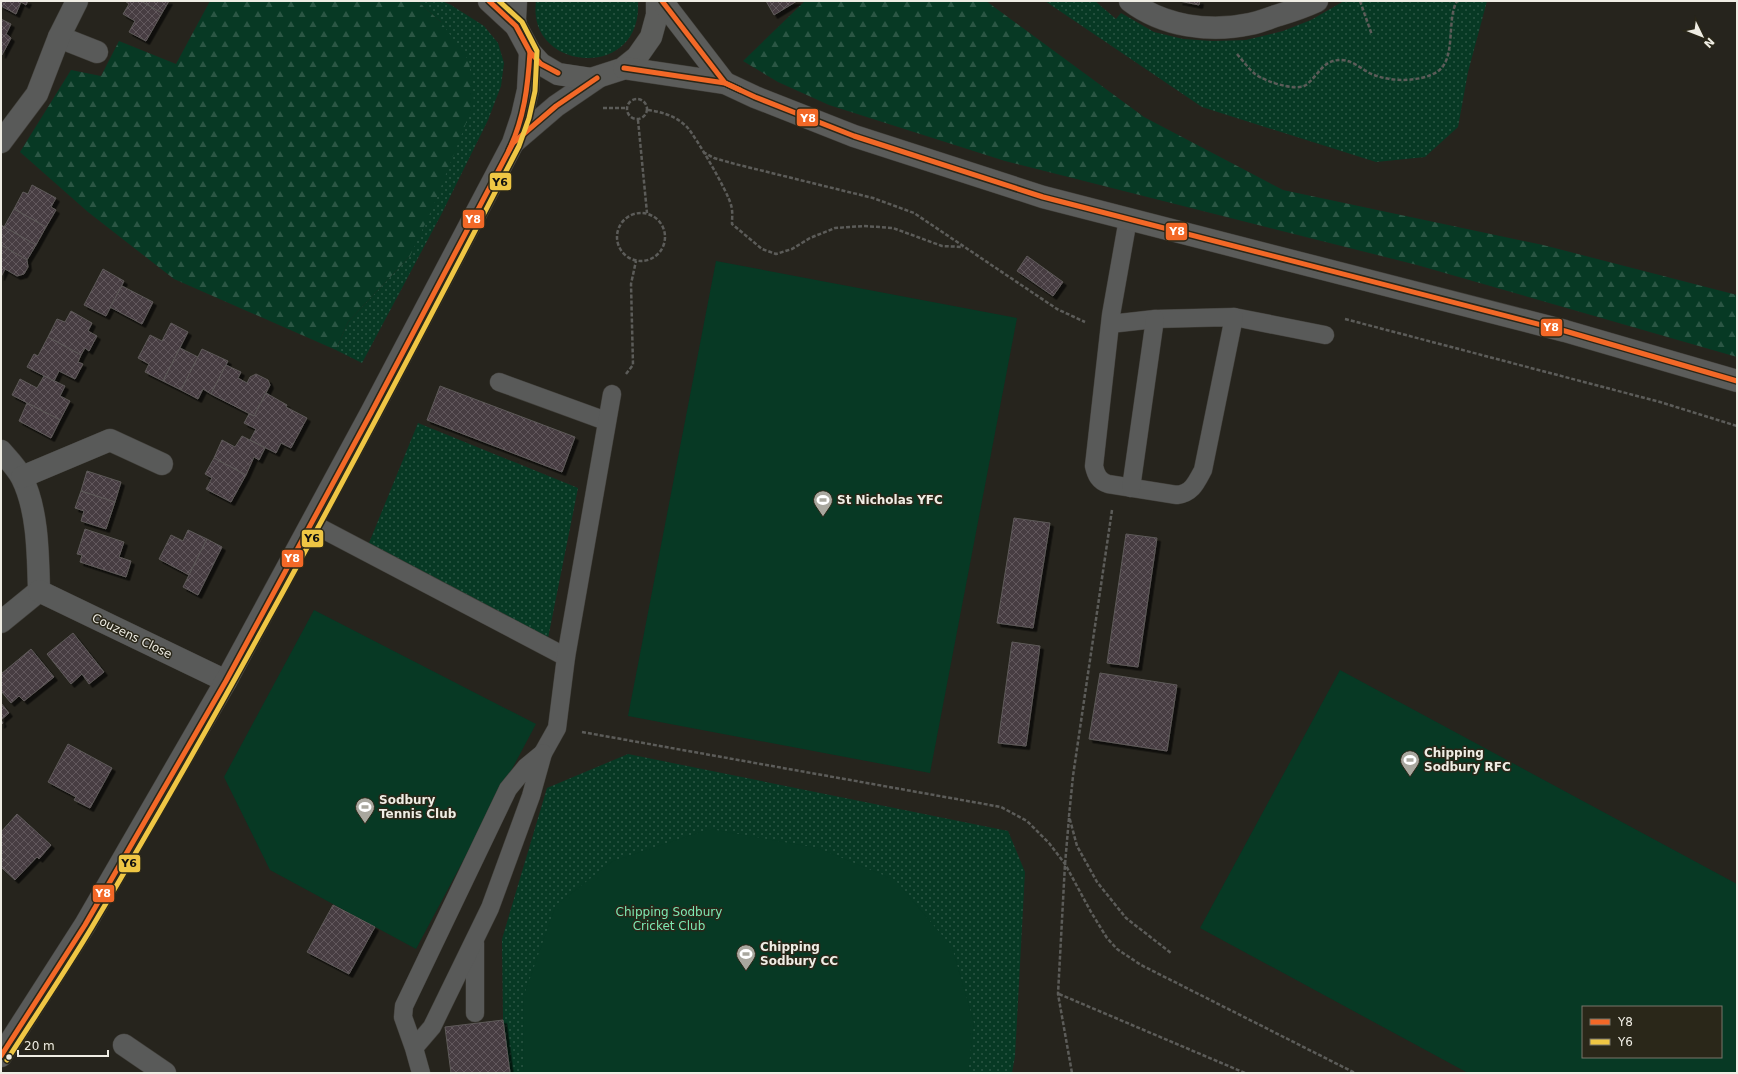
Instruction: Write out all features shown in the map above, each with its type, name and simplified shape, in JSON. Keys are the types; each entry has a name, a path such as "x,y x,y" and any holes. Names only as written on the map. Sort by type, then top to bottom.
{"main road":[{"path":"489,1 516,26 530,52 541,64 558,74 591,79 624,68 637,57 651,37 657,15 657,1"},
{"path":"516,1 516,26"},
{"path":"662,1 725,83"},
{"path":"624,68 725,83 784,109 895,150 1043,196 1558,329 1737,381"}],"street":[{"path":"1,142 38,94 59,37 77,1"},
{"path":"1130,1 1142,10 1171,22 1205,28 1227,28 1250,24 1307,6 1316,1"},
{"path":"59,37 97,52"},
{"path":"1,1056 85,925 226,681 371,414 513,143 522,116 528,90 530,52"},
{"path":"513,143 556,106 597,78"},
{"path":"22,477 110,440 162,464"},
{"path":"1,451 22,477 32,510 38,547 39,591 1,622"},
{"name":"Couzens Close","path":"39,591 226,681"},
{"path":"124,1044 165,1073"}],"lane":[{"path":"1128,219 1110,319 1094,466 1098,478 1103,483 1177,495 1190,491 1203,470 1234,317"},
{"path":"1110,319 1155,320 1234,317 1325,335"},
{"path":"1123,487 1155,320"},
{"path":"499,382 606,422"},
{"path":"414,1048 432,1026 490,908 531,796 543,753 557,728 566,657 612,394"},
{"path":"311,523 566,657"},
{"path":"420,1073 414,1048 403,1017 404,1006 508,789 526,767 543,753"},
{"path":"475,938 475,1013"}],"path":[{"path":"1360,1 1372,35"},
{"path":"1227,28 1231,48 1256,75 1267,81 1300,88 1307,84 1327,63 1336,60 1346,60 1358,65 1374,75 1407,79 1425,77 1436,72 1443,66 1447,58 1454,9 1457,1"},
{"path":"640,99 645,103 648,110 645,116 638,120 633,119 628,115 627,108 631,101 640,99"},
{"path":"648,110 659,111 673,116 687,127 703,152 731,205 732,224 762,249 776,254 792,249 810,238 835,228 864,226 893,228 942,246 964,247"},
{"path":"638,120 647,214"},
{"path":"703,152 714,158 735,164 873,198 914,213 1057,309 1084,323 1110,319"},
{"path":"640,213 647,214 655,217 661,222 665,230 665,238 659,253 653,258 636,261 623,253 617,239 618,232 621,224 626,219 640,213"},
{"path":"612,394 632,365 632,284 636,261"},
{"path":"1341,318 1660,402 1737,426"},
{"path":"1072,1073 1058,994 1069,816 1073,776 1123,487"},
{"path":"557,728 1001,807 1027,821 1049,843 1065,864 1107,938 1117,949 1141,965 1355,1073"},
{"path":"1069,816 1077,846 1097,882 1126,918 1171,952"},
{"path":"1058,994 1245,1073"}],"green space":[{"path":"210,1 417,1 441,22 469,61 474,103 433,207 410,256 348,322 336,350 174,279 88,212 20,152 71,70 101,76 119,41 176,64"},
{"path":"417,1 442,1 484,26 498,43 504,63 501,86 488,120 442,213 362,363 336,350 348,322 410,256 441,22"},
{"path":"536,1 638,1 635,27 623,45 605,55 585,58 565,54 548,42 538,25"},
{"path":"805,1 986,1 1144,117 1283,190 1543,245 1737,295 1737,357 1417,265 1005,161 829,105 778,82 743,61"},
{"path":"1045,1 1095,1 1116,19 1121,13 1154,32 1183,39 1213,41 1246,40 1283,31 1311,20 1344,1 1487,1 1468,72 1458,127 1425,157 1376,162 1202,107"},
{"name":"St Nicholas YFC","path":"716,261 1017,318 930,773 628,716"},
{"path":"418,423 578,488 548,638 369,543"},
{"name":"Sodbury Tennis Club","path":"314,610 536,724 416,949 270,870 224,777"},
{"name":"Chipping Sodbury RFC","path":"1340,670 1737,884 1737,1073 1468,1073 1200,928"},
{"name":"Chipping Sodbury CC","path":"628,754 1008,831 1025,872 1015,1056 1012,1073 510,1073 503,1020 502,939 547,788"},
{"name":"Chipping Sodbury CC","path":"710,829 818,848 895,880 952,947 974,1023 968,1073 523,1073 524,995 556,905 613,861"}],"building":[{"path":"1,1 28,1 26,5 21,2 16,14 1,6"},
{"path":"125,1 141,1 162,13 146,41 129,32 135,21 123,14 129,4"},
{"path":"141,1 169,1 162,13"},
{"path":"766,1 797,1 774,15"},
{"path":"1179,1 1200,1 1199,5"},
{"path":"1,19 11,24 6,34 11,38 2,55"},
{"path":"32,185 56,198 51,207 56,210 46,227 14,209 23,192 28,194"},
{"path":"14,209 46,227 36,245 4,227"},
{"path":"1,225 36,245 27,260 1,245"},
{"path":"1,245 27,260 28,267 24,274 17,276 5,269 1,277"},
{"path":"1027,256 1063,282 1053,296 1017,271"},
{"path":"103,269 124,281 106,316 84,305"},
{"path":"122,286 153,302 142,324 110,307"},
{"path":"71,311 92,323 88,331 97,336 89,351 85,348 81,355 48,337 57,319 65,322"},
{"path":"171,323 188,332 163,381 145,372 149,364 138,358 150,335 162,341"},
{"path":"48,337 81,355 78,362 83,364 75,379 59,371 54,381 27,367 34,354 38,356"},
{"path":"180,348 198,357 181,390 163,381"},
{"path":"202,349 228,361 211,394 203,389 198,399 181,390"},
{"path":"226,365 241,372 238,378 247,383 250,377 256,374 268,380 270,385 254,416 211,394"},
{"path":"44,376 65,386 60,396 70,401 60,420 12,395 20,379 37,388"},
{"path":"440,386 575,437 562,472 427,420"},
{"path":"266,393 287,405 286,407 307,418 291,448 281,443 276,453 250,440 256,429 244,423 249,414 254,416"},
{"path":"27,403 60,420 51,438 19,421"},
{"path":"242,436 265,448 259,460 254,457 246,475 214,458 222,440 235,447"},
{"path":"214,458 246,475 231,502 206,489 212,478 205,474"},
{"path":"87,471 121,482 115,502 81,491"},
{"path":"81,491 115,502 106,529 81,521 84,511 75,508"},
{"path":"1014,518 1050,523 1033,628 997,623"},
{"path":"85,529 124,542 119,557 131,561 126,577 80,562 82,555 77,554"},
{"path":"188,530 207,539 189,575 159,559 171,535 183,541"},
{"path":"1126,534 1157,538 1138,667 1107,663"},
{"path":"207,539 222,547 198,595 183,587"},
{"path":"73,633 104,672 89,684 82,674 71,684 47,654"},
{"path":"1012,642 1040,646 1026,746 998,743"},
{"path":"31,649 54,677 24,701 19,696 11,703 1,691 1,674"},
{"path":"1100,673 1177,685 1167,751 1089,739"},
{"path":"1,703 9,713 1,720"},
{"path":"68,744 112,768 90,808 74,800 76,797 48,782"},
{"path":"17,814 51,845 39,859 37,857 15,880 1,867 1,832"},
{"path":"333,905 375,927 349,974 307,952"},
{"path":"503,1020 510,1073 451,1073 445,1027"}],"transit line":[{"name":"Y8","path":"489,1 516,26 530,52 541,64 558,73"},
{"name":"Y6","path":"7,1060 92,927 204,734 312,540 519,146 529,118 535,91 537,51 522,22 499,1"},
{"name":"Y8","path":"662,1 725,83 755,97 854,136 1043,197 1565,331 1737,381"},
{"name":"Y8","path":"509,150 522,114 528,77 530,52"},
{"name":"Y8","path":"624,68 725,83 740,90"},
{"name":"Y8","path":"1,1056 85,925 226,681 371,413 513,143 556,106 597,78"}],"place":[{"name":"St Nicholas YFC","path":"823,517"},
{"name":"Chipping Sodbury RFC","path":"1410,777"},
{"name":"Sodbury Tennis Club","path":"365,824"},
{"name":"Chipping Sodbury CC","path":"746,971"}],"park label":[{"name":"Chipping Sodbury Cricket Club","path":"669,919"}]}
